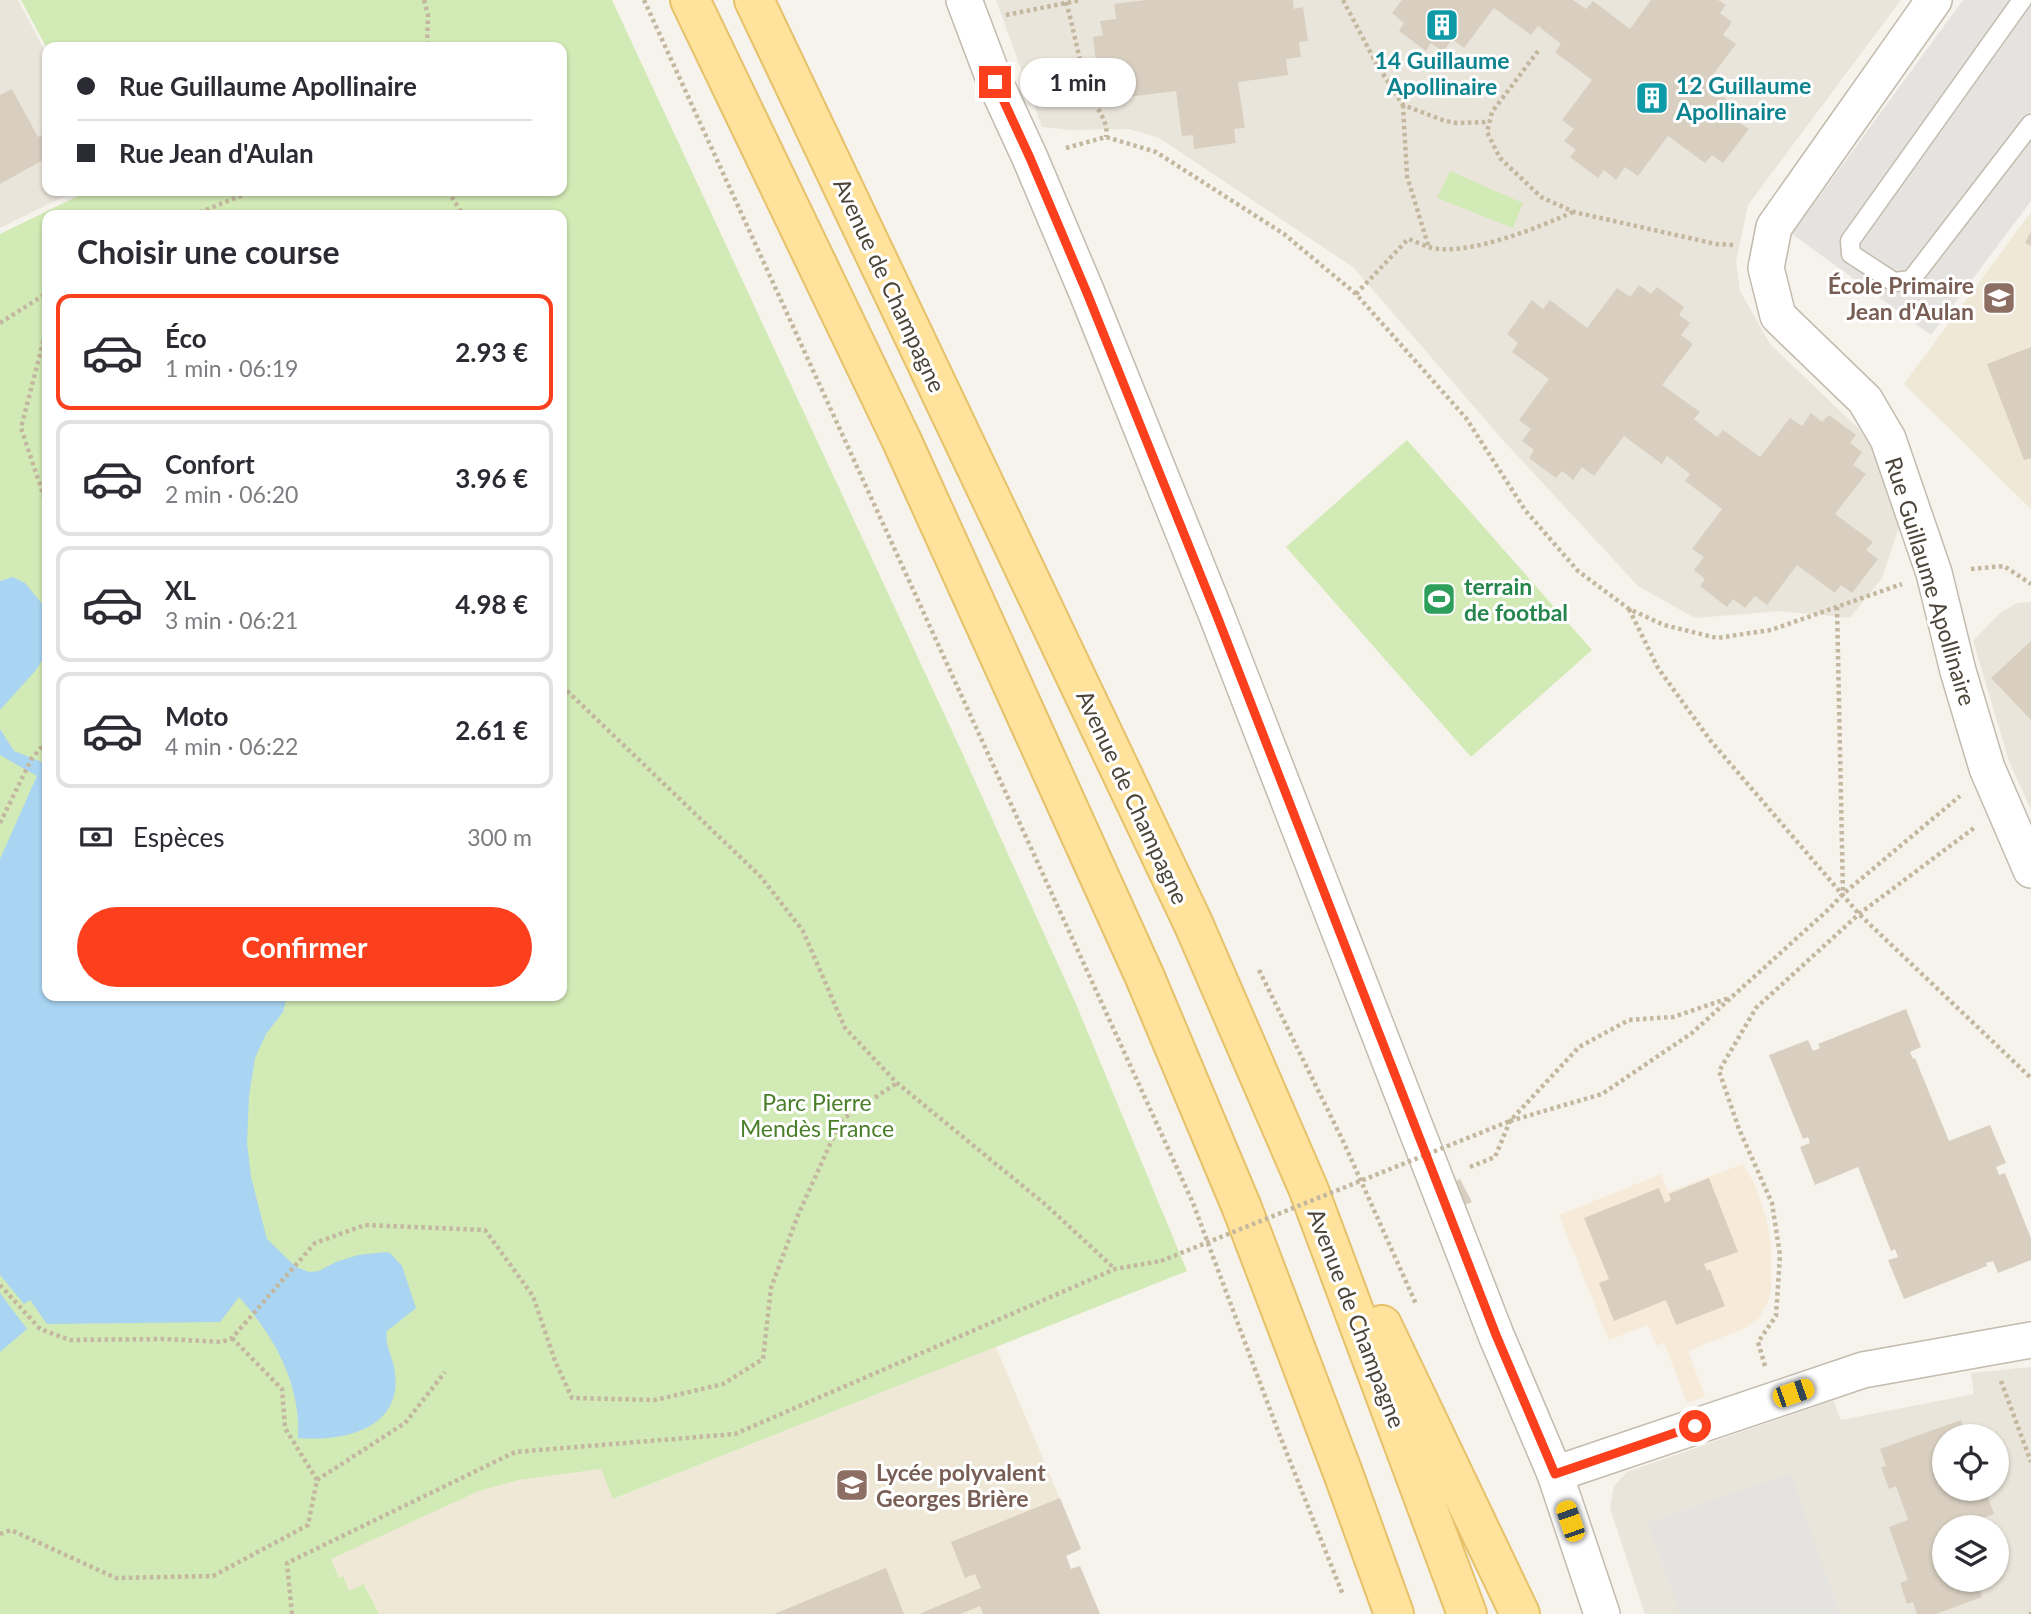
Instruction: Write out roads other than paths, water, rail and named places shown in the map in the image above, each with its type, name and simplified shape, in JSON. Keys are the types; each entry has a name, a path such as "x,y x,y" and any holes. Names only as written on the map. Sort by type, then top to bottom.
{"main road":[{"path":"690,0 901,439 1144,975 1242,1208 1394,1614"},
{"name":"Avenue de Champagne","path":"754,0 1193,923 1308,1188 1468,1614"},
{"path":"1324,1232 1389,1336 1520,1614"}],"street":[{"name":"Rue Guillaume Apollinaire","path":"1934,0 1774,227 1766,268 1778,316 1865,400 1888,439 1934,573 1958,671 1987,768 2031,870"},
{"path":"970,16 1217,616 1496,1335 1555,1474 1602,1614"},
{"path":"1555,1474 1863,1370 2031,1340"}],"lane":[{"path":"2022,0 1850,241 1851,254 1894,282 1911,280 2031,124"}],"water":[{"path":"13,577 25,583 42,604 42,661 0,710 0,581"},
{"path":"0,729 14,751 42,762 42,1001 286,1001 283,1012 266,1034 255,1058 249,1096 247,1143 251,1177 267,1239 296,1267 309,1272 319,1271 358,1255 390,1253 402,1266 416,1308 387,1331 395,1373 395,1392 389,1408 379,1420 366,1428 333,1438 298,1438 295,1398 283,1362 274,1344 239,1297 220,1322 47,1324 30,1300 24,1304 0,1275 0,859 37,776 0,755"},
{"path":"0,1293 27,1329 0,1352"}],"place":[{"name":"14 Guillaume Apollinaire","path":"1442,25"},
{"name":"12 Guillaume Apollinaire","path":"1652,98"},
{"name":"École Primaire Jean d'Aulan","path":"1999,298"},
{"name":"terrain de footbal","path":"1439,599"},
{"name":"Lycée polyvalent Georges Brière","path":"852,1485"}],"park label":[{"name":"Parc Pierre Mendès France","path":"817,1115"}]}
